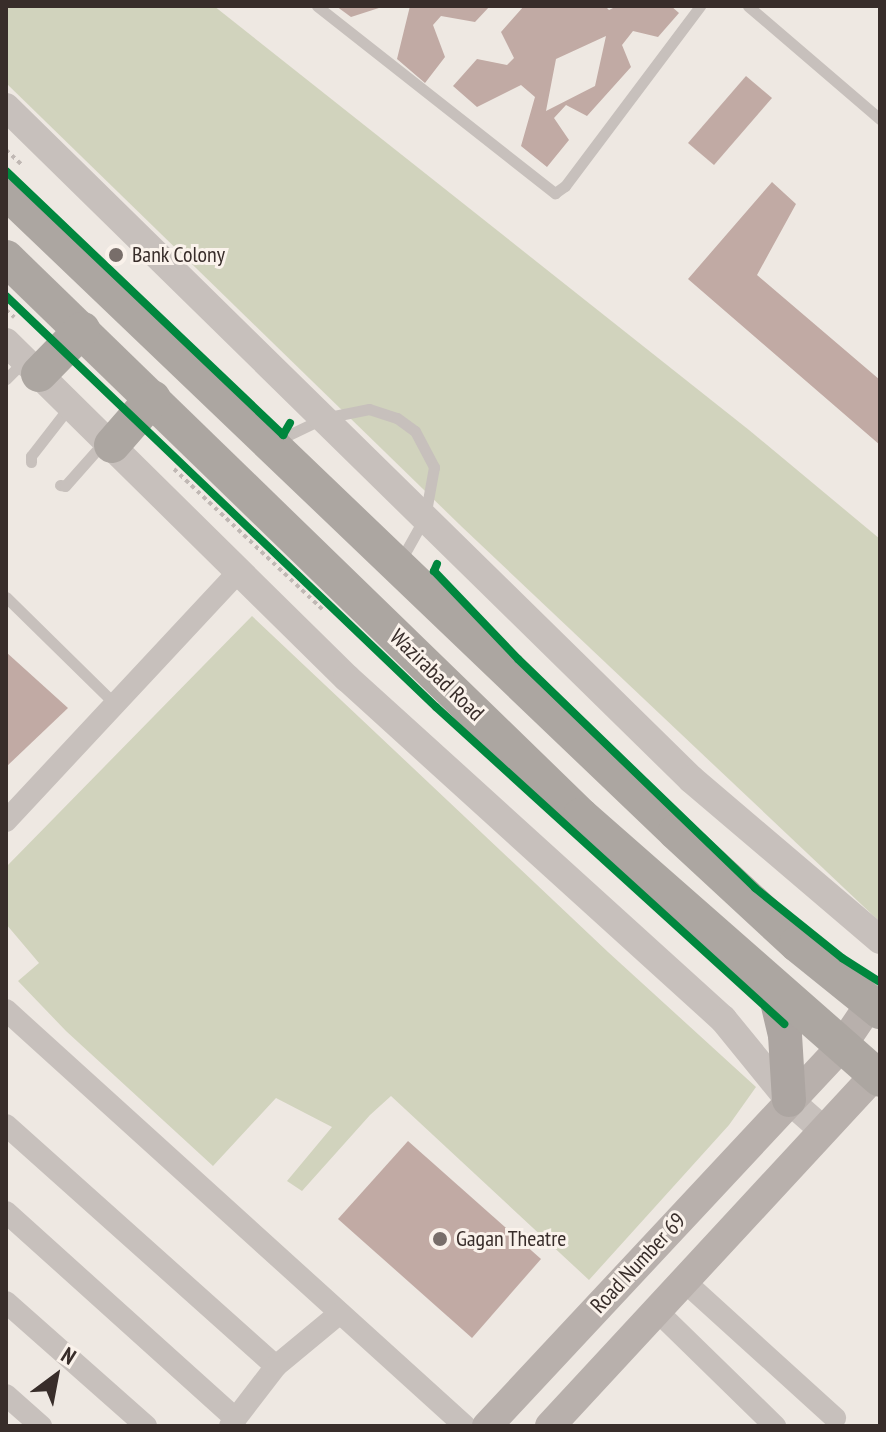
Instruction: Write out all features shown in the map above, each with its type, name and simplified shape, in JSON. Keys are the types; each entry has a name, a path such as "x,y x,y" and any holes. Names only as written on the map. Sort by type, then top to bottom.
{"highway":[{"path":"6,191 397,567 797,944 875,1007"},
{"name":"Wazirabad Road","path":"6,258 581,816 774,989 841,1047 879,1075"},
{"path":"19,364 82,330"},
{"path":"109,442 153,398"}],"main road":[{"path":"774,989 785,1035 789,1100"},
{"name":"Road Number 69","path":"487,1426 875,1007"},
{"name":"Road Number 69","path":"550,1426 655,1309 823,1130 879,1075"}],"street":[{"path":"6,107 691,779 880,940"},
{"path":"19,364 71,405 347,678 723,1019 789,1100 823,1130"},
{"path":"6,821 117,706 240,570"},
{"path":"6,1010 465,1426"},
{"path":"6,1125 276,1366"},
{"path":"6,1212 233,1423 276,1366 340,1313"},
{"path":"684,1281 835,1418"},
{"path":"6,1302 146,1426"},
{"path":"655,1309 775,1426"},
{"path":"6,1395 41,1426"}],"lane":[{"path":"317,6 555,193 565,186 700,6"},
{"path":"748,6 880,119"},
{"path":"31,462 31,456 71,405"},
{"path":"269,444 324,418 369,409 397,418 415,431 434,467 425,517 397,567"},
{"path":"60,485 65,486 109,442"},
{"path":"6,597 117,706"}],"path":[{"path":"6,296 28,318"},
{"path":"177,460 334,609"}],"green space":[{"path":"6,6 214,6 749,430 880,539 880,922 461,526 6,83"},
{"path":"252,616 608,952 756,1087 729,1125 589,1280 391,1096 302,1191 287,1181 332,1127 276,1098 213,1166 66,1031 18,981 39,963 6,924 6,867"}],"building":[{"path":"336,6 382,6 382,7 351,17"},
{"path":"410,6 490,6 475,22 441,16 433,25 445,57 425,83 397,59"},
{"path":"524,6 605,6 609,10 617,6 671,6 679,13 658,37 633,31 622,45 631,67 587,116 566,105 554,118 569,140 547,167 521,146 535,97 521,85 477,107 453,86 477,59 507,65 514,58 501,32","holes":["606,36 595,86 546,111 556,59"]},
{"path":"746,76 772,98 714,165 688,143"},
{"path":"772,182 796,204 757,275 880,380 880,445 688,279"},
{"path":"6,652 68,708 6,767"},
{"name":"Gagan Theatre","path":"408,1141 541,1259 472,1338 338,1219"}],"cycle path":[{"path":"6,171 283,435 290,423"},
{"path":"6,296 436,707 784,1024"},
{"path":"437,564 434,571 518,659 755,888 842,958 880,982"}],"place":[{"name":"Bank Colony","path":"116,255"},
{"name":"Gagan Theatre","path":"440,1239"}]}
